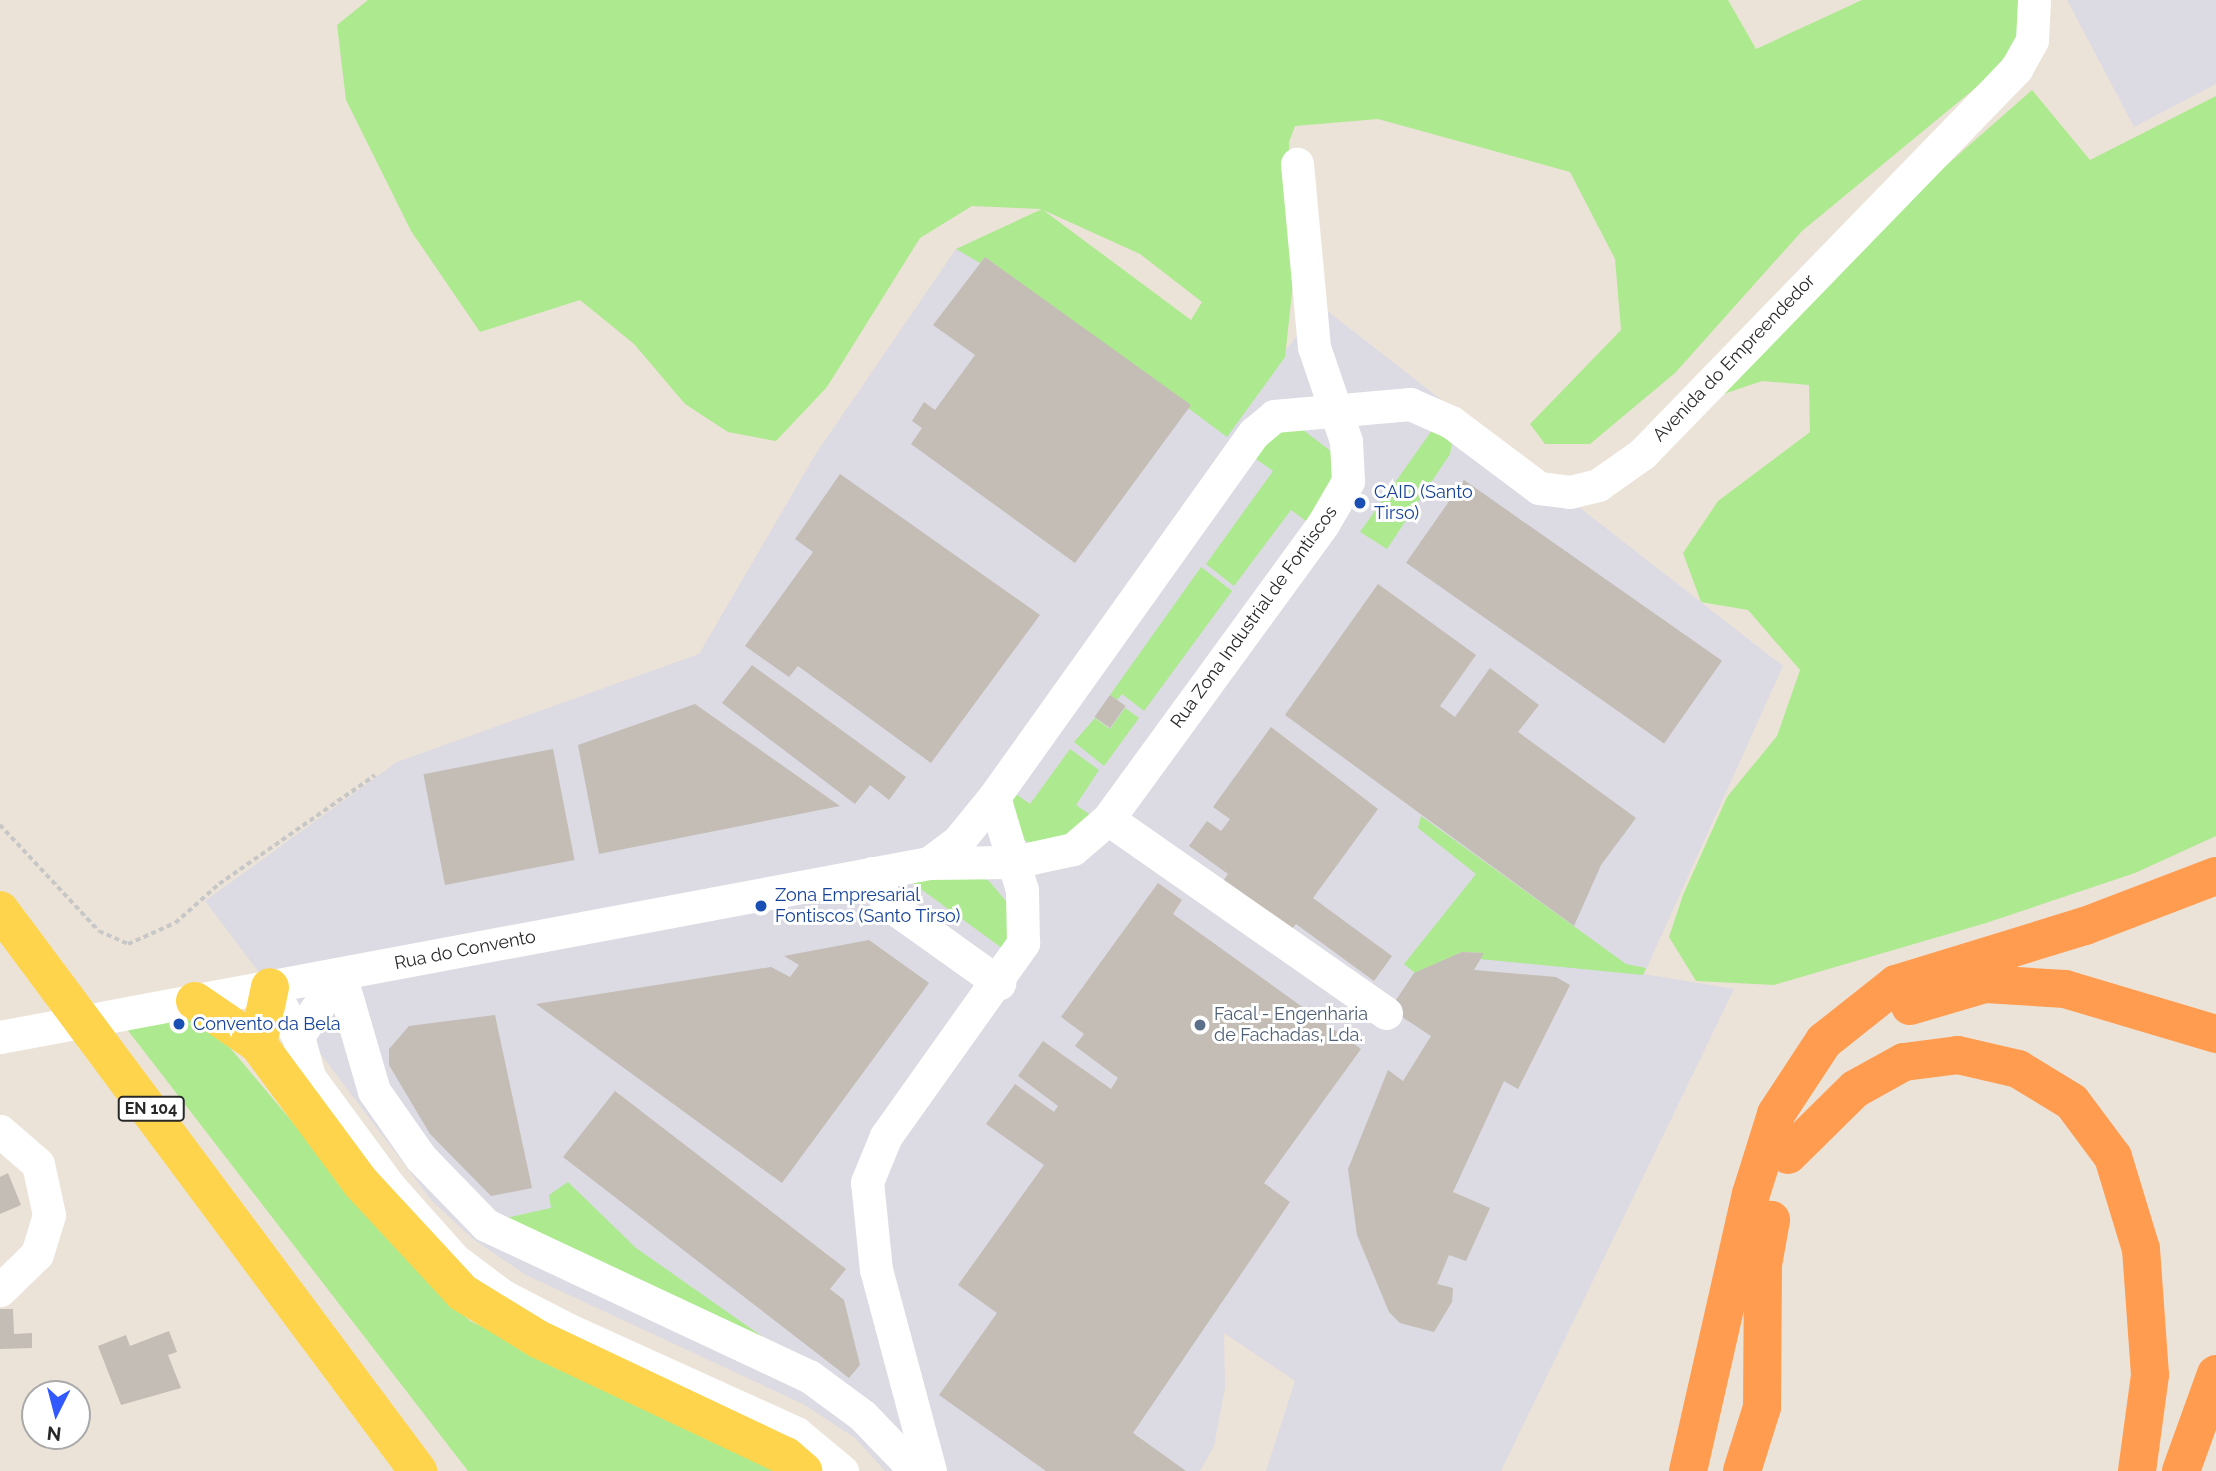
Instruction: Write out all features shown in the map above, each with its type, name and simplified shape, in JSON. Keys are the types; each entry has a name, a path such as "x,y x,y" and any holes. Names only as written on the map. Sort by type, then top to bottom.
{"highway":[{"path":"1688,1471 1776,1114 1824,1041 1896,984 1973,958 2085,926 2216,876"},
{"path":"1973,958 2070,971 2216,1016"},
{"path":"1742,1471 1762,1407 1760,1362 1763,1265 1788,1155 1807,1101 1855,1040 1915,1003 1985,984 2065,989 2216,1034"},
{"path":"1788,1155 1855,1088 1903,1062 1958,1055 2018,1069 2072,1102 2113,1157 2141,1249 2150,1375 2137,1471"},
{"path":"1711,1471 1739,1360 1735,1276"},
{"path":"1728,1471 1760,1362"},
{"path":"2181,1471 2216,1374"}],"main road":[{"name":"EN 104","path":"0,910 301,1308 418,1471"},
{"path":"258,1044 270,987"},
{"path":"195,1002 258,1044 361,1183 463,1293 538,1339 786,1456 803,1471"},
{"name":"EN 104","path":"301,1308 439,1471"}],"street":[{"name":"Avenida do Empreendedor","path":"1334,407 1410,404 1451,422 1539,488 1570,492 1598,485 1642,454 2015,69 2032,40 2034,0"},
{"name":"Rua Zona Industrial de Fontiscos","path":"929,863 1014,862 1073,849 1108,819 1342,495 1350,464 1314,346 1297,164"},
{"path":"929,863 959,840 994,797 1254,433 1285,412 1334,407"},
{"path":"930,1471 876,1270 867,1182 886,1136 999,983 1023,943 1026,918 1014,862 994,797"},
{"path":"1108,819 1386,1013"},
{"name":"Rua do Convento","path":"10,1035 929,863"},
{"path":"872,873 887,903 999,983"},
{"path":"298,1035 340,974"},
{"path":"340,974 374,1091 421,1158 486,1225 809,1376 863,1416 916,1471"},
{"path":"270,987 298,1035 309,1077 389,1186 455,1260 567,1329 796,1433 842,1471"},
{"path":"0,1131 38,1164 49,1215 37,1254 0,1290"}],"path":[{"path":"0,825 99,931 128,944 176,923 219,884 375,775"}],"shaded area":[{"path":"2067,0 2216,0 2216,84 2134,127"},
{"path":"1042,210 1265,376 1321,306 1783,666 1644,974 1734,989 1501,1471 1266,1471 1295,1381 1224,1333 1225,1387 1214,1446 1200,1471 885,1471 855,1438 803,1404 526,1275 473,1239 432,1201 205,901 397,762 699,654 815,455 956,249"}],"green space":[{"path":"368,0 1728,0 1756,49 1862,0 2018,0 2022,20 2013,47 1985,80 1802,231 1675,373 1590,444 1545,444 1530,424 1621,330 1615,259 1570,172 1378,119 1295,126 1289,142 1294,274 1285,357 1227,437 985,257 980,263 956,249 1042,209 972,206 920,238 827,387 776,441 728,432 685,404 634,344 580,300 480,332 411,231 346,100 337,25","holes":["1043,210 1140,254 1202,302 1191,320"]},
{"path":"2032,90 2090,160 2216,96 2216,836 2135,873 1986,923 1774,985 1696,981 1669,937 1683,895 1727,797 1777,736 1800,670 1748,610 1701,602 1683,553 1718,501 1810,432 1809,385 1762,381 1697,403 1891,214"},
{"path":"1435,426 1453,437 1450,454 1387,549 1360,532"},
{"path":"1302,429 1333,453 1332,486 1310,524 1291,510 1234,586 1206,564 1273,471 1253,457 1276,432"},
{"path":"1201,567 1232,591 1144,711 1122,694 1117,700 1110,695"},
{"path":"1125,708 1139,718 1104,766 1074,742 1095,718 1110,729"},
{"path":"1070,749 1099,770 1076,805 1095,818 1068,838 1030,843 1018,837 1006,800 1012,791 1030,804"},
{"path":"1421,816 1626,964 1646,968 1643,975 1480,959 1483,953 1462,952 1415,973 1404,964 1476,874 1418,828"},
{"path":"973,874 989,881 1010,906 1006,951 907,879"},
{"path":"188,1018 216,1031 409,1261 470,1321 730,1442 773,1471 468,1471 126,1028"},
{"path":"568,1182 636,1248 773,1344 496,1220 551,1208 549,1195"}],"building":[{"path":"985,257 1191,405 1075,563 911,444 922,428 912,421 924,402 935,410 975,355 933,325"},
{"path":"840,474 1040,615 931,763 798,666 789,677 745,646 813,552 795,539"},
{"path":"1464,480 1722,661 1664,743 1406,563"},
{"path":"1378,584 1476,655 1440,706 1455,717 1490,668 1539,705 1518,732 1636,818 1601,865 1574,926 1285,715"},
{"path":"752,665 906,777 889,800 870,785 855,804 722,703"},
{"path":"1110,695 1126,706 1110,728 1095,717"},
{"path":"695,704 840,806 599,854 578,745"},
{"path":"1271,727 1378,809 1313,898 1392,956 1374,981 1296,924 1289,933 1221,884 1228,874 1189,846 1207,821 1221,831 1230,819 1213,807"},
{"path":"553,749 575,860 445,885 423,774"},
{"path":"1158,883 1182,900 1173,914 1361,1049 1264,1183 1290,1202 1133,1433 1186,1471 1046,1471 939,1395 997,1313 958,1285 1044,1165 986,1124 1015,1084 1054,1112 1058,1106 1018,1076 1043,1041 1111,1089 1118,1078 1075,1046 1084,1034 1061,1017"},
{"path":"869,940 929,983 782,1183 536,1004 771,967 790,977 799,965 784,956"},
{"path":"1462,952 1484,953 1474,970 1556,977 1570,985 1518,1089 1504,1081 1453,1192 1490,1208 1466,1261 1449,1255 1437,1284 1453,1288 1452,1302 1434,1332 1400,1323 1389,1312 1357,1235 1348,1169 1388,1070 1403,1081 1431,1036 1390,1009 1414,973"},
{"path":"495,1015 532,1188 491,1196 430,1134 389,1065 389,1049 409,1026"},
{"path":"615,1091 846,1269 830,1289 844,1300 860,1365 849,1378 563,1157"},
{"path":"8,1173 21,1205 0,1214 0,1177"},
{"path":"0,1309 13,1309 14,1334 32,1333 32,1348 0,1349"},
{"path":"169,1331 177,1352 168,1355 181,1388 121,1405 98,1346 126,1335 130,1346"}],"place":[{"name":"CAID (Santo Tirso)","path":"1360,503"},
{"name":"Zona Empresarial Fontiscos (Santo Tirso)","path":"761,906"},
{"name":"Convento da Bela","path":"179,1024"},
{"name":"Facal - Engenharia de Fachadas, Lda.","path":"1200,1025"}]}
